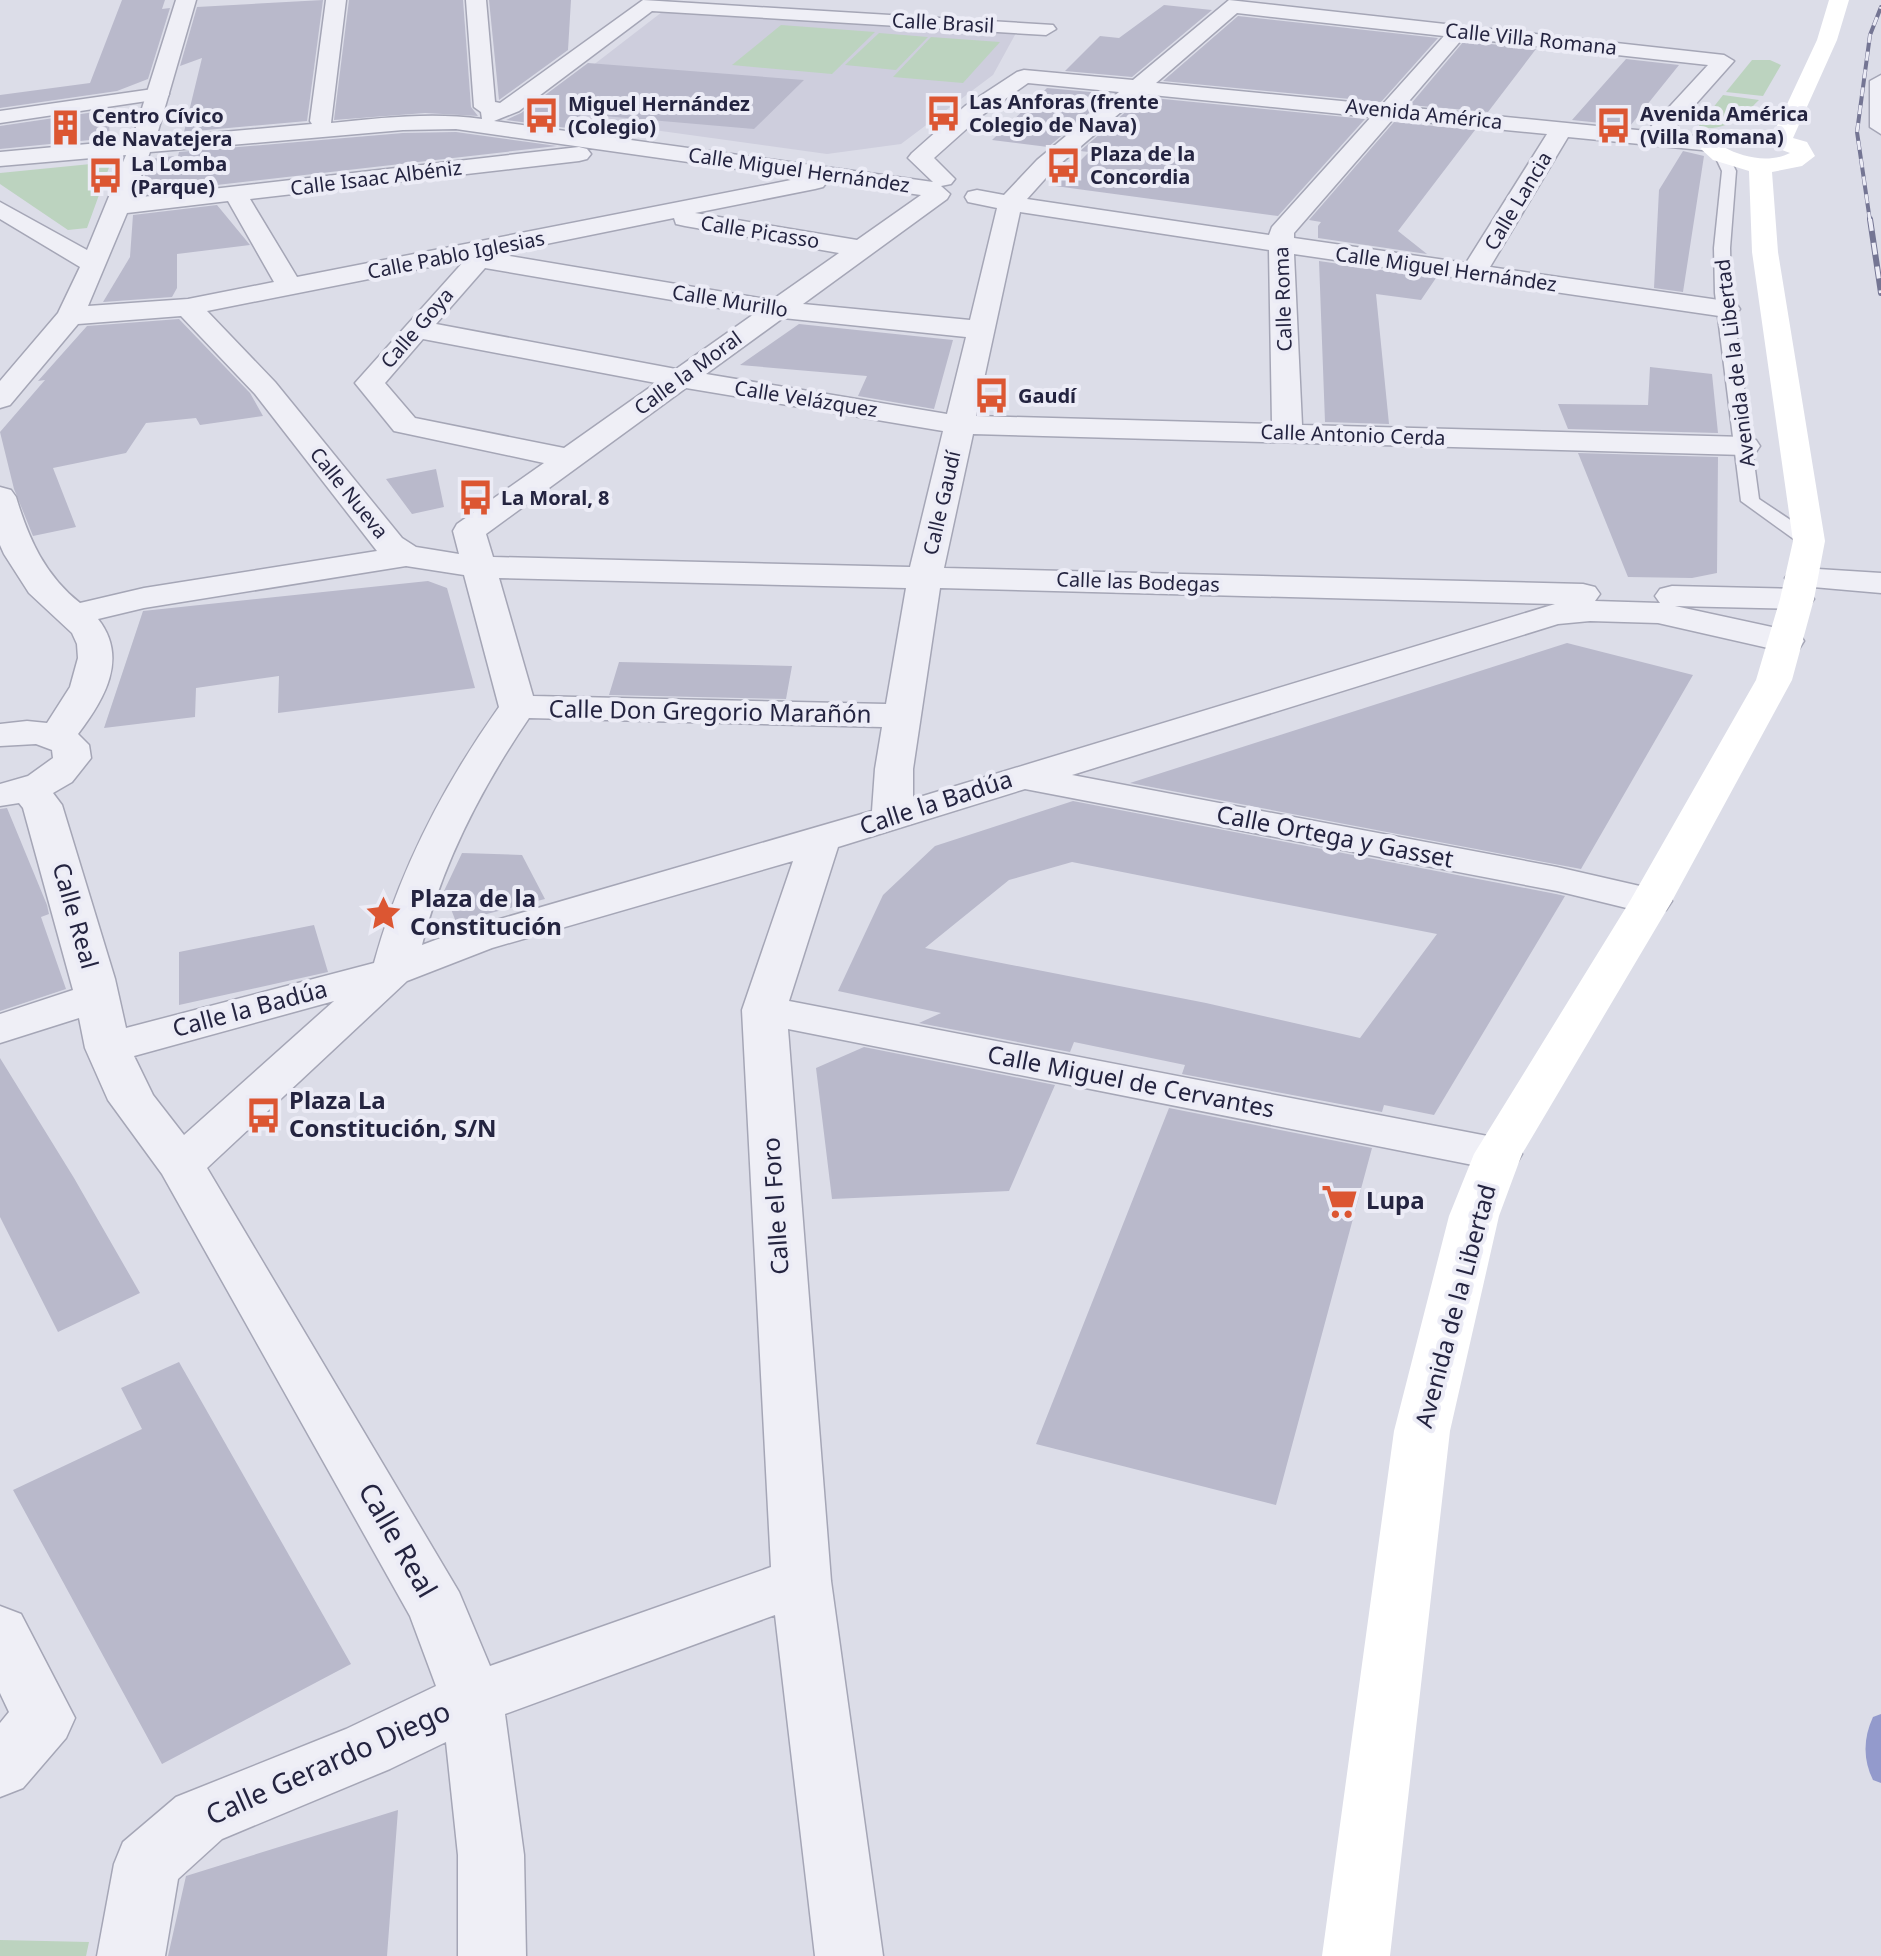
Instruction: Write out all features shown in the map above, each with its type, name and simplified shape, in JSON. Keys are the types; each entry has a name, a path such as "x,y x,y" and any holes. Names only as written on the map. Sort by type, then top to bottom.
{"main road":[{"name":"Avenida de la Libertad","path":"1356,1956 1422,1431 1474,1216 1498,1154 1651,901 1774,680 1800,588 1809,541 1765,252 1770,152 1827,40 1839,0"},
{"path":"1741,136 1770,152 1717,150 1720,139 1741,136"}],"street":[{"path":"0,399 70,316 144,142 186,0"},
{"path":"321,121 336,0"},
{"path":"476,0 485,107 494,112 511,106 652,3"},
{"name":"Calle Brasil","path":"652,3 1049,22 1030,63"},
{"path":"999,196 1238,3"},
{"name":"Calle Villa Romana","path":"1238,3 1724,61 1653,138"},
{"name":"Calle Roma","path":"1287,434 1281,238 1459,31"},
{"path":"848,172 920,158 1030,63"},
{"name":"Avenida América","path":"1030,63 1136,86 1653,138 1717,150"},
{"path":"1881,81 1881,127"},
{"path":"0,117 160,94"},
{"name":"Calle Miguel Hernández","path":"144,142 321,121 494,112 937,187 1725,301"},
{"name":"Calle Miguel Hernández","path":"144,142 428,122 488,125 848,172"},
{"name":"Calle Lancia","path":"1478,267 1562,128"},
{"path":"0,159 144,142"},
{"name":"Calle Isaac Albéniz","path":"116,207 635,146"},
{"path":"920,158 937,187"},
{"name":"Calle Pablo Iglesias","path":"70,316 188,307 289,286 482,254 848,172"},
{"name":"Calle la Moral","path":"478,567 469,531 862,249 937,187"},
{"path":"236,195 289,286"},
{"name":"Calle Gaudí","path":"892,818 894,769 925,577 961,425 968,381 983,330 999,196"},
{"path":"0,209 93,264"},
{"name":"Calle Picasso","path":"659,215 862,249"},
{"name":"Calle Murillo","path":"482,254 775,309 983,330"},
{"name":"Calle Goya","path":"482,254 369,383 405,425 571,459"},
{"name":"Calle Nueva","path":"188,307 265,388 390,545 406,556 478,567"},
{"name":"Calle Velázquez","path":"416,329 682,379 961,425"},
{"name":"Calle Antonio Cerda","path":"961,425 1745,446"},
{"path":"0,497 15,548 43,589 91,634 98,655 91,680 66,727 56,736"},
{"path":"74,615 144,598 406,556"},
{"path":"393,971 413,901 450,821 498,735 518,707 478,567"},
{"name":"Calle las Bodegas","path":"478,567 1613,595 1881,583"},
{"path":"1464,591 1480,637"},
{"path":"1555,614 1613,595"},
{"name":"Calle la Badúa","path":"108,1048 393,971 477,939 820,840 1555,614 1590,611 1658,613 1786,641"},
{"name":"Calle Don Gregorio Marañón","path":"518,707 902,716"},
{"path":"0,735 35,731 56,736 70,745 72,758 65,770 14,793"},
{"name":"Calle Ortega y Gasset","path":"1020,777 1557,879 1651,901"},
{"name":"Calle Real","path":"14,793 42,805 108,1048"},
{"name":"Calle el Foro","path":"820,840 764,1010 801,1581 849,1956"},
{"name":"Calle la Badúa","path":"181,1165 393,971"},
{"path":"0,1029 96,997"},
{"name":"Calle Miguel de Cervantes","path":"764,1010 1498,1154"},
{"path":"108,1048 132,1100 181,1165"},
{"name":"Calle Real","path":"181,1165 438,1610 472,1699 491,1855 492,1956"},
{"path":"472,1699 801,1581"},
{"path":"0,1632 44,1718 0,1768"},
{"name":"Calle Gerardo Diego","path":"131,1956 147,1864 199,1818 368,1749 472,1699"}],"lane":[{"name":"Avenida de la Libertad","path":"1717,150 1729,171 1722,248 1725,301 1750,501 1809,541"}],"shaded area":[{"path":"662,12 1016,33 993,75 901,144 827,154 531,113"}],"green space":[{"path":"781,25 875,32 832,74 732,65"},
{"path":"879,33 928,37 896,70 845,65"},
{"path":"931,37 1000,42 963,83 893,77"},
{"path":"1752,60 1770,60 1781,65 1763,96 1726,92"},
{"path":"1723,95 1759,100 1732,122 1716,127 1698,127"},
{"path":"111,162 87,228 68,230 0,184 0,173"},
{"path":"0,1940 89,1942 86,1956 0,1956"}],"building":[{"path":"122,0 165,0 162,9 170,8 148,79 117,91 0,108 0,95 90,83"},
{"path":"323,0 307,121 184,132 202,58 180,66 197,7"},
{"path":"349,0 463,0 471,107 478,116 425,113 334,120"},
{"path":"489,0 571,0 568,50 499,100"},
{"path":"1164,5 1212,10 1132,77 1065,71 1100,36 1119,38"},
{"path":"1238,16 1438,38 1381,102 1163,81"},
{"path":"1464,41 1536,49 1488,112 1410,105"},
{"path":"1626,59 1679,65 1630,126 1572,120"},
{"path":"588,63 804,80 754,129 581,114 575,129 506,120 521,113"},
{"path":"1047,88 1112,94 1048,147 992,140"},
{"path":"1143,97 1365,119 1278,216 1055,186 1089,152 1080,151"},
{"name":"Centro Cívico de Navatejera","path":"108,110 110,138 0,149 0,126"},
{"path":"1394,122 1475,130 1398,231 1427,254 1318,238 1321,222 1309,220"},
{"path":"456,132 557,146 138,194 151,159 174,156 177,160 179,152 403,133"},
{"path":"1683,151 1704,156 1683,292 1654,288 1659,190"},
{"path":"217,205 250,245 177,254 177,288 172,297 103,302 130,257 133,215"},
{"path":"1319,261 1436,278 1421,300 1376,294 1389,424 1325,422"},
{"path":"179,319 250,393 263,416 200,425 196,418 146,423 126,453 53,468 76,527 33,536 14,489 0,432 45,380 38,381 87,326"},
{"path":"799,324 953,340 934,409 858,396 867,376 740,365"},
{"path":"1650,367 1712,374 1718,433 1568,429 1558,404 1648,405"},
{"path":"1578,453 1718,457 1717,573 1692,578 1628,577"},
{"path":"436,469 444,507 412,514 386,479"},
{"path":"428,581 447,588 475,688 278,713 279,676 196,688 195,717 104,728 143,611"},
{"path":"1567,643 1693,675 1581,869 1130,783"},
{"path":"619,662 792,666 786,699 609,695"},
{"path":"1073,801 1565,896 1434,1115 1384,1105 1382,1112 1182,1074 1185,1065 1074,1042 1070,1052 919,1023 941,1013 838,991 883,895 935,846","holes":["1072,862 1437,934 1360,1038 1206,1003 925,948 1009,880"]},
{"path":"7,808 47,905 49,914 41,917 66,989 0,1011 0,809"},
{"path":"462,853 522,855 545,899 456,922 444,891"},
{"path":"314,925 328,972 179,1005 179,952"},
{"path":"864,1047 1055,1085 1009,1191 832,1199 816,1068"},
{"path":"0,1058 140,1293 58,1332 0,1217"},
{"path":"1169,1108 1372,1148 1276,1505 1036,1444"},
{"path":"179,1362 351,1664 162,1764 13,1490 142,1429 121,1388"},
{"path":"398,1810 387,1956 168,1956 186,1876"}],"waterway":[{"path":"1881,1724 1876,1756 1881,1773"}],"railway":[{"path":"1870,221 1857,132 1870,35 1881,7"},
{"path":"1870,219 1881,293"}],"place":[{"name":"Las Anforas (frente Colegio de Nava)","path":"943,113"},
{"name":"Miguel Hernández (Colegio)","path":"542,116"},
{"name":"Avenida América (Villa Romana)","path":"1614,126"},
{"name":"Centro Cívico de Navatejera","path":"66,127"},
{"name":"Plaza de la Concordia","path":"1064,165"},
{"name":"La Lomba (Parque)","path":"105,176"},
{"name":"Gaudí","path":"992,396"},
{"name":"La Moral, 8","path":"475,498"},
{"name":"Plaza de la Constitución","path":"384,913"},
{"name":"Plaza La Constitución, S/N","path":"263,1115"},
{"name":"Lupa","path":"1340,1201"}]}
